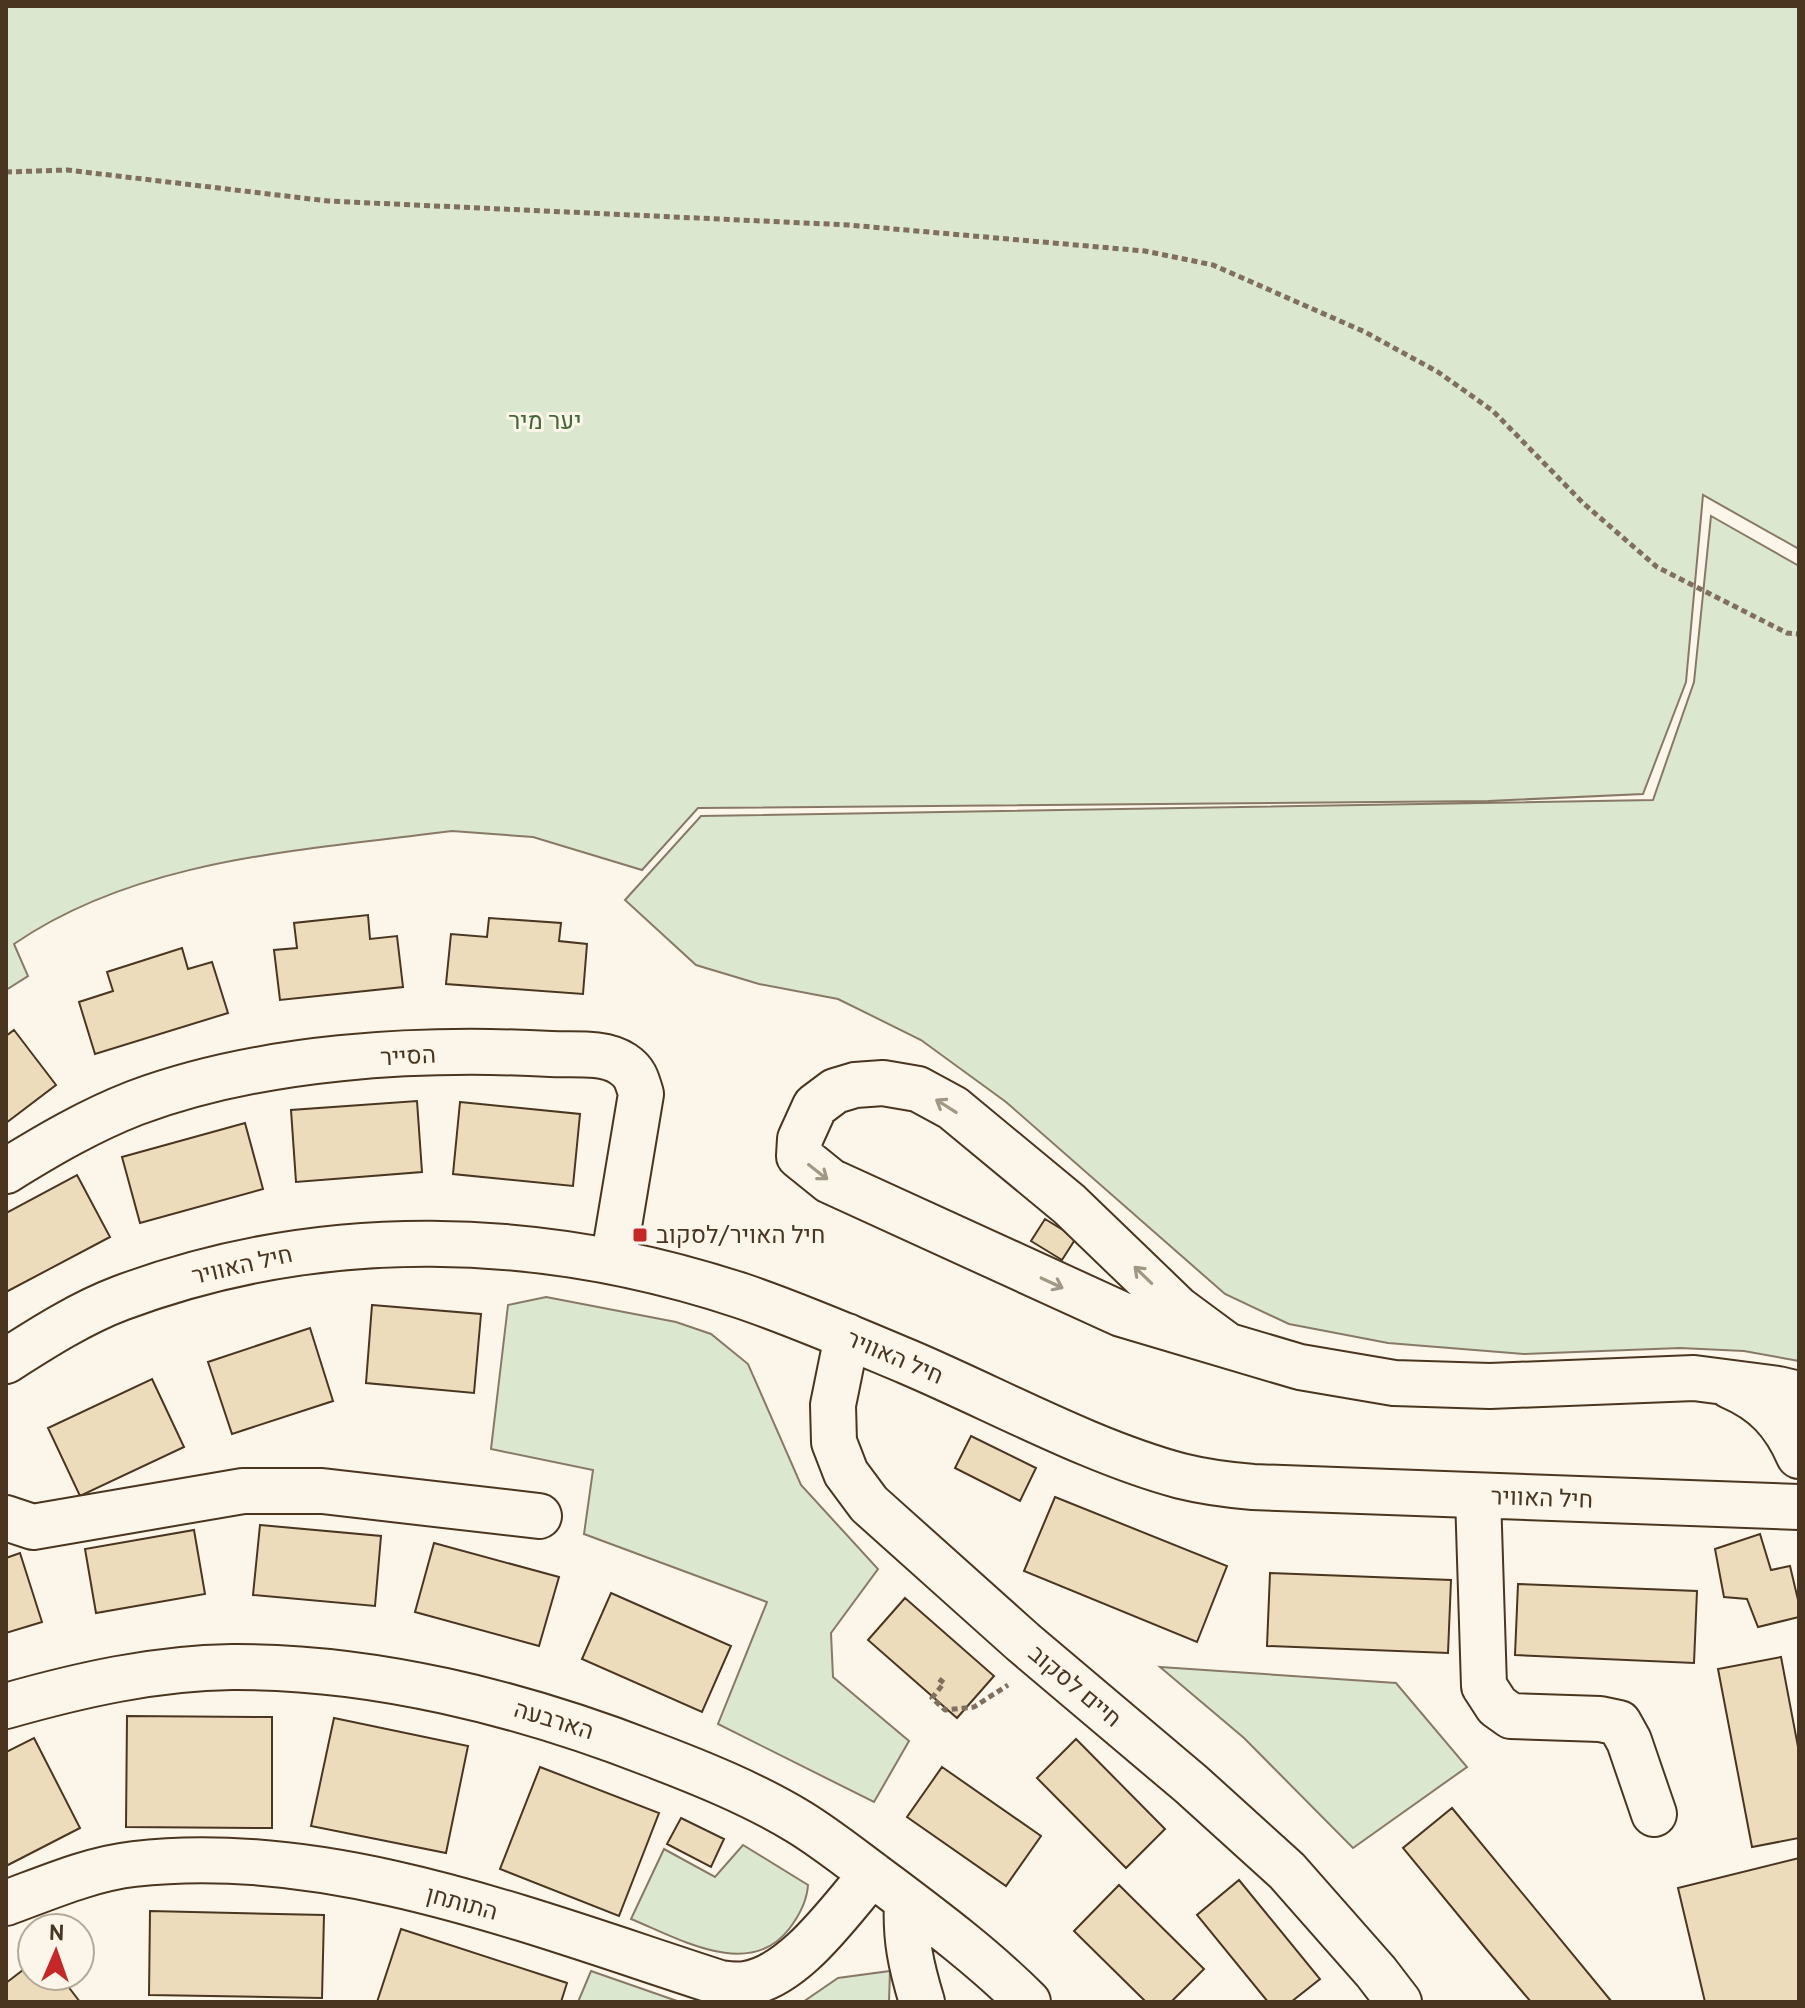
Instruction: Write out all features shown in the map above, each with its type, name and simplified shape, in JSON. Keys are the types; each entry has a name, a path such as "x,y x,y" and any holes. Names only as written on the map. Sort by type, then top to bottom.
{"street":[{"name":"הסייר","path":"6,1171 70,1132 136,1103 198,1084 266,1070 340,1059 415,1055 510,1052 597,1056 620,1062 637,1076 641,1094 613,1262"},
{"path":"1224,1343 1178,1309 1069,1204 953,1108 918,1089 883,1083 855,1085 835,1091 815,1106 800,1139 799,1156 830,1181 1121,1314 1169,1330 1224,1343 1300,1367 1394,1383 1490,1386 1694,1378 1799,1394"},
{"name":"חיל האוויר","path":"6,1361 35,1342 119,1298 230,1264 275,1255 367,1245 485,1244 546,1250 613,1262 741,1296 847,1336 1095,1445 1180,1475 1253,1487 1799,1507"},
{"name":"חיים לסקוב","path":"847,1336 833,1405 834,1442 846,1473 869,1504 1287,1871 1399,2002"},
{"path":"1721,1382 1751,1395 1775,1414 1790,1435 1799,1456"},
{"path":"6,1518 33,1527 243,1491 322,1491 539,1516"},
{"path":"1478,1496 1484,1686 1497,1706 1511,1716 1600,1719 1619,1723 1629,1741 1654,1814"},
{"name":"הארבעה","path":"6,1706 86,1684 145,1674 229,1667 308,1669 393,1682 504,1705 595,1732 702,1773 800,1822 942,1926 1028,2002"},
{"name":"התותחן","path":"6,1903 78,1876 131,1864 185,1860 256,1864 387,1882 562,1930 720,1983 746,1984 779,1972 808,1946 872,1874"},
{"path":"907,1901 909,1961 922,2002"}],"path":[{"path":"6,172 67,170 328,201 849,225 1145,251 1213,265 1365,332 1438,372 1493,411 1583,503 1657,567 1787,633 1799,634"},
{"path":"939,1679 944,1683 932,1698 945,1710 974,1707 1008,1685"}],"green space":[{"name":"יער מיר","path":"6,6 1799,6 1799,549 1703,495 1686,682 1643,794 1488,801 698,808 642,870 533,837 452,831 262,856 158,878 108,895 60,917 14,944 28,976 6,990"},
{"path":"1711,516 1799,566 1799,1361 1744,1351 1680,1348 1524,1354 1388,1343 1289,1324 1225,1294 1006,1102 921,1040 838,999 759,984 696,965 625,900 701,816 1653,800 1694,682"},
{"path":"546,1297 676,1322 711,1334 748,1364 801,1485 878,1569 831,1633 833,1677 909,1741 874,1802 718,1724 767,1602 584,1534 593,1470 491,1449 508,1305"},
{"path":"1160,1667 1396,1683 1467,1767 1353,1848 1244,1738"},
{"path":"743,1845 808,1885 796,1919 773,1944 754,1952 734,1954 713,1951 631,1919 664,1849 715,1877"},
{"path":"591,1971 680,2002 578,2002"},
{"path":"890,1971 889,2002 803,2002 838,1978"}],"building":[{"path":"368,915 370,939 397,936 403,987 280,1000 274,950 297,948 294,923"},
{"path":"489,918 561,923 559,941 587,944 583,994 446,984 451,934 487,937"},
{"path":"182,948 188,969 212,962 228,1013 95,1054 79,1002 113,991 107,972"},
{"path":"14,1030 56,1085 6,1123 6,1036"},
{"path":"417,1101 422,1172 296,1182 291,1110"},
{"path":"460,1102 580,1114 573,1186 453,1174"},
{"path":"245,1123 263,1189 140,1223 122,1157"},
{"path":"77,1175 110,1237 6,1292 6,1213"},
{"path":"1045,1219 1076,1238 1062,1260 1031,1241"},
{"path":"372,1305 481,1314 474,1393 366,1383"},
{"path":"310,1328 333,1401 232,1434 208,1362"},
{"path":"152,1379 184,1447 80,1496 48,1428"},
{"path":"971,1436 1036,1468 1020,1501 955,1468"},
{"path":"1055,1497 1227,1566 1197,1642 1024,1571"},
{"path":"260,1525 381,1536 375,1606 253,1595"},
{"path":"194,1530 205,1594 96,1613 85,1549"},
{"path":"1760,1534 1771,1570 1790,1566 1799,1617 1758,1627 1747,1599 1724,1597 1715,1549"},
{"path":"434,1543 559,1577 539,1646 415,1612"},
{"path":"20,1553 42,1622 6,1633 6,1558"},
{"path":"1270,1573 1451,1580 1448,1653 1267,1646"},
{"path":"1518,1584 1697,1591 1694,1663 1515,1655"},
{"path":"611,1593 731,1646 702,1712 582,1659"},
{"path":"905,1598 994,1676 957,1718 868,1640"},
{"path":"1781,1657 1799,1752 1799,1838 1752,1847 1718,1669"},
{"path":"127,1716 272,1717 272,1828 126,1827"},
{"path":"334,1718 468,1746 446,1853 311,1826"},
{"path":"34,1738 80,1828 6,1866 6,1752"},
{"path":"1076,1739 1165,1829 1126,1868 1037,1778"},
{"path":"540,1767 659,1813 619,1916 500,1869"},
{"path":"942,1767 1041,1836 1006,1886 907,1817"},
{"path":"1452,1808 1612,2002 1531,2002 1487,1950 1403,1848"},
{"path":"681,1818 724,1839 711,1867 667,1844"},
{"path":"1799,1858 1799,2002 1705,2002 1678,1888"},
{"path":"1239,1880 1320,1979 1291,2002 1268,2002 1197,1915"},
{"path":"1119,1885 1204,1969 1171,2002 1146,2002 1074,1931"},
{"path":"150,1911 324,1915 322,1998 149,1995"},
{"path":"401,1929 567,1983 561,2002 377,2002"},
{"path":"16,1975 16,1992 72,1992 80,2002 6,2002 6,1983"}],"place":[{"name":"חיל האויר/לסקוב","path":"640,1235"}]}
